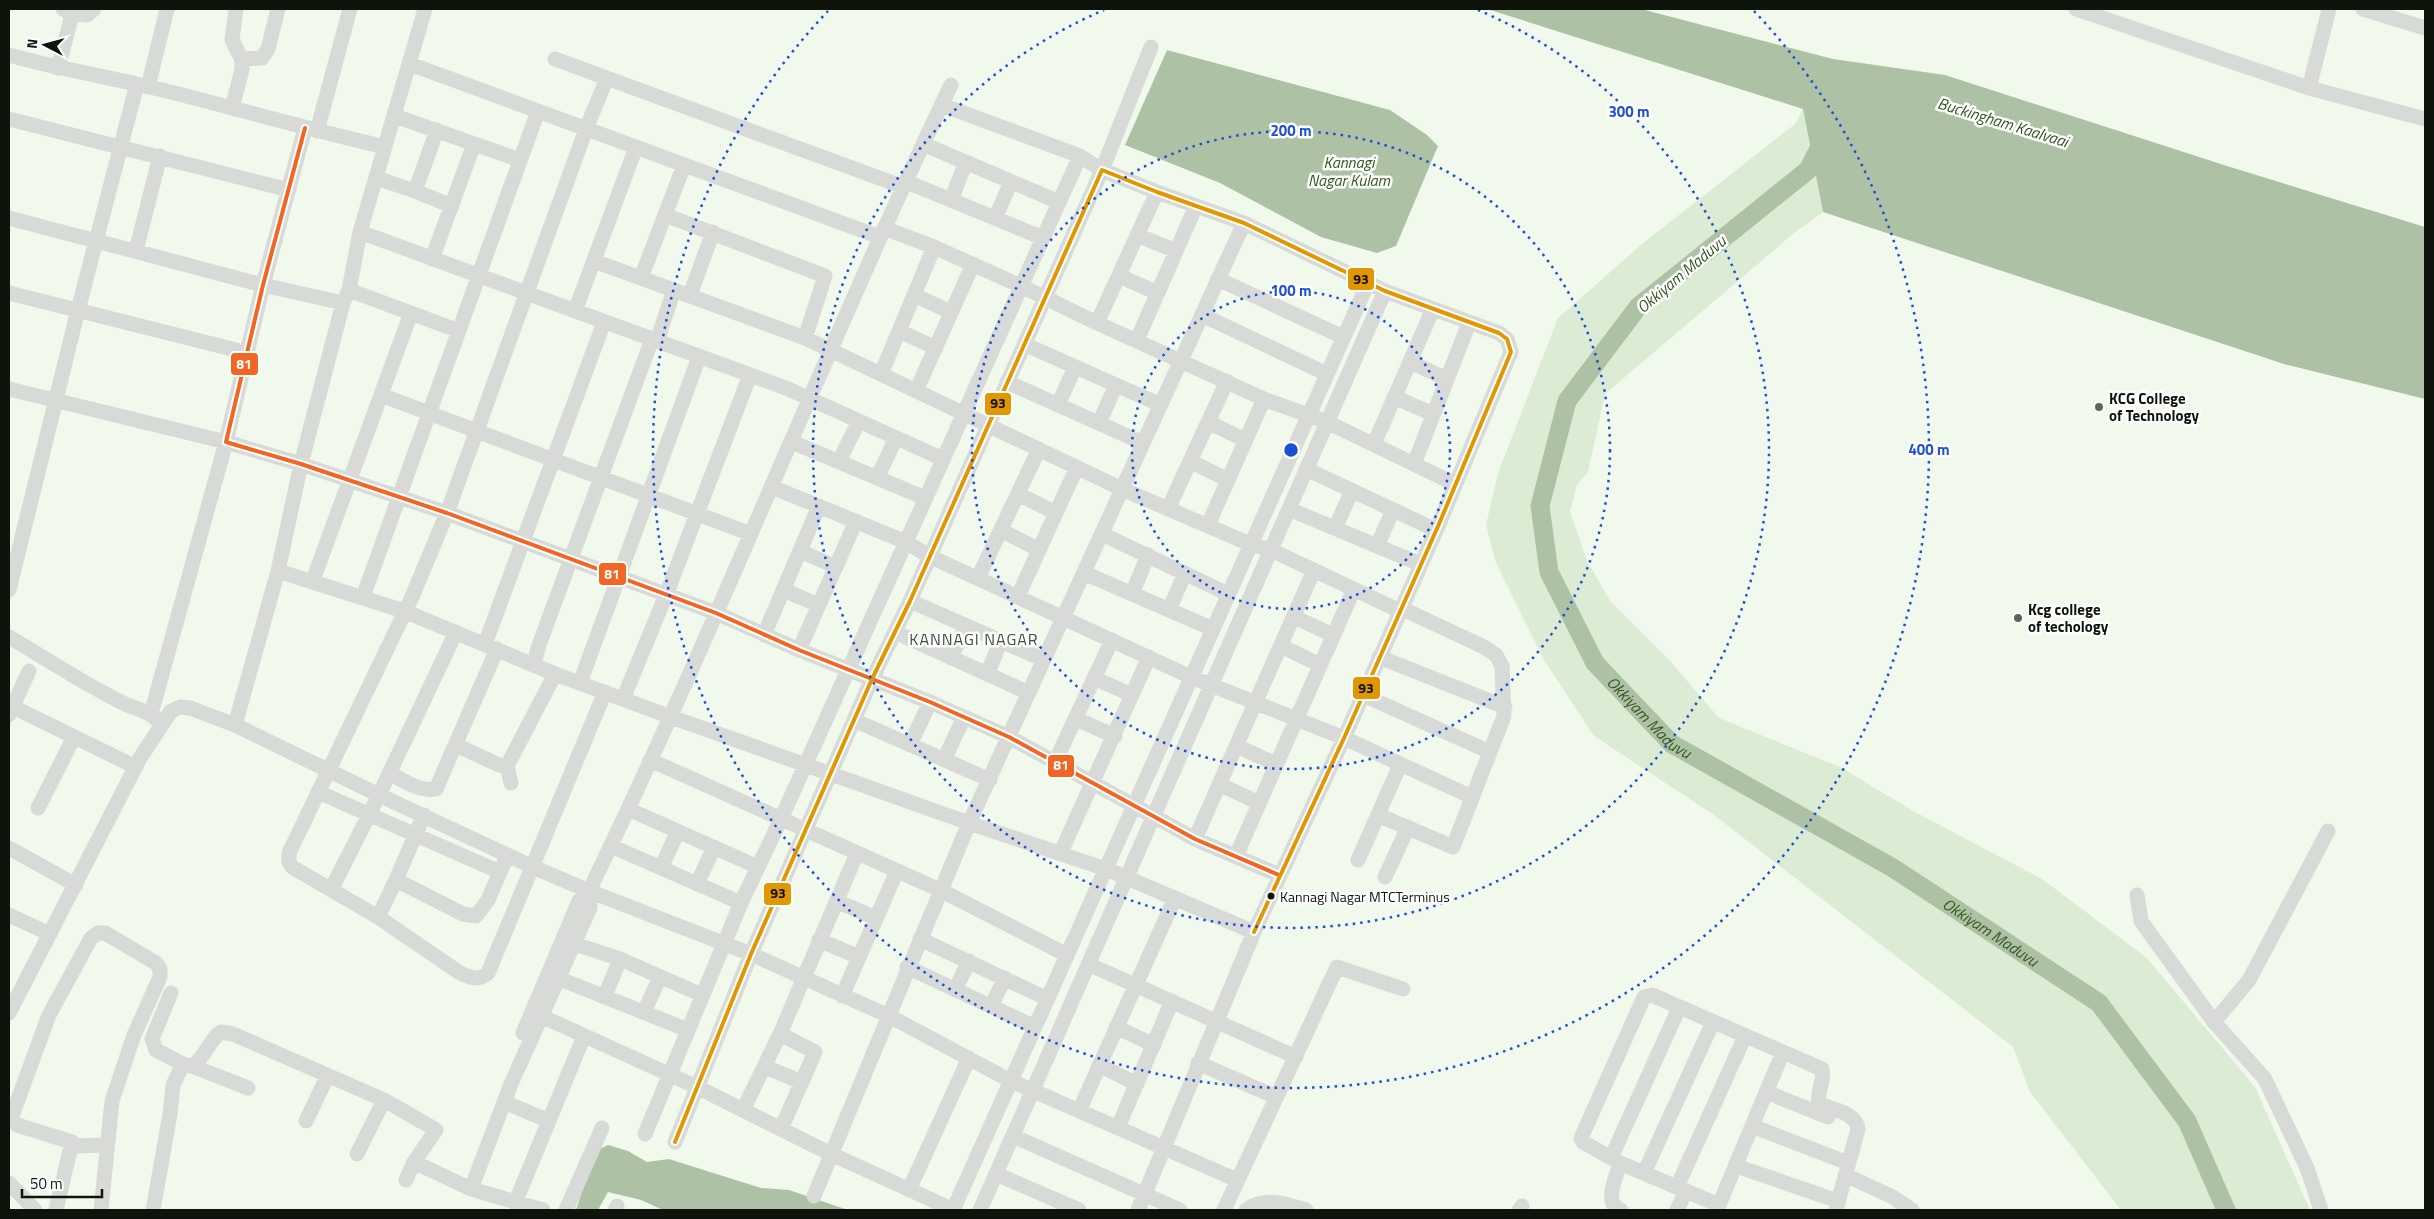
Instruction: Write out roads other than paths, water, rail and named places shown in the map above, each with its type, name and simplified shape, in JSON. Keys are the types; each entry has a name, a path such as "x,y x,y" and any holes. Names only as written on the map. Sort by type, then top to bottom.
{"street":[{"path":"58,68 68,32 67,11 86,15 94,9"},
{"path":"9,590 78,310 121,146 143,86 167,9"},
{"path":"232,108 242,70 241,58 232,40 236,9"},
{"path":"241,58 262,58 268,48 278,9"},
{"path":"9,1013 136,767 156,719 248,353 263,285 289,190 311,130 350,9"},
{"path":"235,725 278,571 301,464 346,296 360,232 425,9"},
{"path":"2076,9 2309,88 2425,119"},
{"path":"2309,88 2329,9"},
{"path":"2364,9 2425,28"},
{"path":"675,1142 751,954 872,679 910,601 1102,170 1151,47"},
{"path":"9,55 58,68 143,86 311,130 385,147"},
{"path":"555,58 950,200 1043,238"},
{"path":"410,64 684,165 882,233 934,247 1264,399 1327,422 1455,484"},
{"path":"605,692 488,973 481,978 472,978 460,973 378,917 292,868 289,862 289,853 404,611 447,513 586,129 607,78"},
{"path":"522,1034 579,901 589,891 671,717 882,233 951,85"},
{"path":"942,105 1080,156 1102,170 1157,192 1244,223 1385,291 1469,323 1499,332 1507,339 1511,352 1436,530 1344,738 1254,932 1138,1210"},
{"path":"363,596 538,111"},
{"path":"394,116 520,160"},
{"path":"9,119 289,190"},
{"path":"415,191 437,130"},
{"path":"432,259 474,144"},
{"path":"923,144 1059,202"},
{"path":"575,311 636,147"},
{"path":"136,251 160,156"},
{"path":"646,1134 669,1074 741,903 849,670 1080,156"},
{"path":"950,200 966,162"},
{"path":"641,278 684,165"},
{"path":"376,178 452,206"},
{"path":"995,218 1011,182"},
{"path":"1097,323 1157,192"},
{"path":"1137,340 1196,206"},
{"path":"665,215 825,276 805,338"},
{"path":"9,218 263,285 346,296 411,313 459,330"},
{"path":"814,1196 969,823 1244,223"},
{"path":"360,232 750,375 810,399 943,459"},
{"path":"690,295 712,232"},
{"path":"1137,235 1176,251"},
{"path":"881,374 934,247"},
{"path":"594,261 805,338 1076,467 1250,544 1271,550 1484,647 1496,655 1502,666 1505,707 1502,724 1453,847 1378,815"},
{"path":"916,391 973,264"},
{"path":"1119,276 1158,293"},
{"path":"1218,280 1343,337"},
{"path":"541,1016 697,1087 831,1154 954,1210 1307,415 1368,282"},
{"path":"534,665 538,648 601,477 674,290"},
{"path":"980,1210 1385,291"},
{"path":"9,293 248,353"},
{"path":"914,295 951,312"},
{"path":"1374,444 1433,309"},
{"path":"313,580 411,313"},
{"path":"1202,315 1326,374"},
{"path":"389,773 415,786 429,790 436,789 456,745 491,647 523,541 604,322"},
{"path":"1414,464 1469,323"},
{"path":"899,331 936,348"},
{"path":"1024,344 1160,405"},
{"path":"580,683 617,576 699,357"},
{"path":"1410,362 1447,379"},
{"path":"1058,405 1075,367"},
{"path":"623,699 666,595 750,375"},
{"path":"1169,507 1227,381"},
{"path":"1007,382 1143,442"},
{"path":"1099,423 1116,386"},
{"path":"9,389 226,442 301,464 447,513 716,613 799,650 930,702 1009,737 1195,839 1279,875"},
{"path":"381,395 751,534"},
{"path":"1394,397 1433,414"},
{"path":"1208,525 1264,399"},
{"path":"839,461 859,421"},
{"path":"1208,422 1245,440"},
{"path":"877,478 896,438"},
{"path":"792,442 925,498"},
{"path":"978,578 1039,449"},
{"path":"1190,461 1228,480"},
{"path":"1018,596 1076,467"},
{"path":"1306,469 1436,530"},
{"path":"772,487 906,542 930,556 1191,677 1344,738 1472,797"},
{"path":"1335,528 1352,491"},
{"path":"1018,494 1056,513"},
{"path":"764,635 819,506"},
{"path":"1289,509 1420,564"},
{"path":"1376,546 1393,510"},
{"path":"799,650 856,521"},
{"path":"1001,530 1039,550"},
{"path":"1102,534 1228,594"},
{"path":"800,551 836,567"},
{"path":"1132,594 1148,555"},
{"path":"1195,839 1314,570"},
{"path":"278,571 363,596 456,632 555,674 671,717 969,823 1061,852 1128,877 1254,932"},
{"path":"1084,573 1213,629"},
{"path":"1169,610 1185,573"},
{"path":"1236,856 1354,589"},
{"path":"784,590 819,605"},
{"path":"910,601 1044,660"},
{"path":"1294,617 1333,635"},
{"path":"951,658 966,626"},
{"path":"330,890 379,796 456,632"},
{"path":"895,632 1029,693"},
{"path":"9,637 33,653 156,719"},
{"path":"1055,762 1112,640"},
{"path":"986,674 1001,641"},
{"path":"1281,646 1320,665"},
{"path":"1061,852 1094,783 1149,657"},
{"path":"1379,657 1505,707"},
{"path":"29,671 10,709 136,767"},
{"path":"511,783 507,766 555,674"},
{"path":"1094,678 1132,695"},
{"path":"1363,694 1490,752"},
{"path":"910,745 930,702"},
{"path":"156,719 180,707 190,708 235,725 379,796 424,815 533,867 589,891 751,954 803,977 888,1016 1032,1091 1237,1180"},
{"path":"944,760 964,717"},
{"path":"1076,719 1115,736"},
{"path":"854,720 990,780"},
{"path":"38,808 74,737"},
{"path":"456,745 500,765 507,766"},
{"path":"1236,746 1276,764"},
{"path":"650,760 940,890 1067,955"},
{"path":"1358,860 1400,764"},
{"path":"1219,784 1259,803"},
{"path":"318,792 500,872"},
{"path":"628,809 758,867"},
{"path":"378,917 424,815"},
{"path":"1385,876 1408,828"},
{"path":"2214,1022 2250,980 2328,830"},
{"path":"661,868 678,831"},
{"path":"611,846 741,903"},
{"path":"697,884 714,847"},
{"path":"9,848 76,885"},
{"path":"743,1110 780,1034 857,853"},
{"path":"396,880 463,914 476,916 488,900 507,855"},
{"path":"842,996 897,871"},
{"path":"471,1189 504,1102 590,908 589,891"},
{"path":"2137,895 2141,921 2214,1022 2265,1080 2307,1168 2321,1210"},
{"path":"1079,1111 1175,898"},
{"path":"836,901 876,918"},
{"path":"9,915 50,934"},
{"path":"56,1210 72,1142 17,1125 13,1121 12,1116 49,1015 91,938 98,932 105,933 156,963 160,969 160,977 134,1035 112,1101 101,1210"},
{"path":"920,939 1048,999"},
{"path":"819,940 859,956"},
{"path":"575,944 620,959 702,995"},
{"path":"605,996 620,959"},
{"path":"955,990 969,962"},
{"path":"1088,964 1296,1057"},
{"path":"908,967 1035,1027"},
{"path":"1224,1210 1337,967 1403,989"},
{"path":"644,1012 660,977"},
{"path":"991,1006 1005,978"},
{"path":"560,979 688,1030"},
{"path":"171,993 152,1040 156,1050 187,1065 248,1088"},
{"path":"1745,1169 1837,1206 1858,1129 1857,1122 1853,1117 1819,1104 1818,1097 1824,1080 1822,1069 1783,1052 1745,1036 1713,1022 1679,1008 1652,995 1644,997 1582,1133 1581,1138 1583,1142 1616,1161 1719,1205 1783,1052"},
{"path":"1118,1127 1172,1001"},
{"path":"1621,1210 1617,1209 1612,1201 1611,1192 1616,1161 1679,1008"},
{"path":"1644,1174 1713,1022"},
{"path":"1116,1027 1154,1044"},
{"path":"153,1210 170,1114 173,1085 187,1065 201,1060 212,1038 222,1032 232,1034 327,1077 384,1100 436,1130 414,1162 406,1180"},
{"path":"780,1034 815,1052 781,1129"},
{"path":"515,1203 584,1036"},
{"path":"1677,1210 1682,1189 1745,1036"},
{"path":"909,1190 969,1058"},
{"path":"1198,1063 1276,1097"},
{"path":"1099,1065 1137,1084"},
{"path":"765,1067 802,1082"},
{"path":"306,1121 327,1077"},
{"path":"1766,1092 1858,1129"},
{"path":"357,1154 384,1100"},
{"path":"504,1102 549,1121"},
{"path":"1752,1126 1847,1169 1889,1203 1912,1210"},
{"path":"566,1210 602,1128"},
{"path":"1013,1136 1180,1210"},
{"path":"71,1146 107,1145"},
{"path":"414,1162 471,1189 543,1210"},
{"path":"996,1174 1078,1210"},
{"path":"9,1183 35,1210"},
{"path":"1246,1210 1258,1202 1274,1201 1301,1210"}],"water":[{"name":"Buckingham Kaalvaai","path":"1487,9 1641,9 1833,59 1945,75 2227,166 2425,227 2425,399 2284,364 1823,212 1803,109"},
{"name":"Kannagi Nagar Kulam","path":"1167,50 1390,110 1427,135 1438,146 1396,246 1377,253 1321,237 1220,183 1125,145"},
{"path":"608,1145 628,1151 647,1162 669,1159 761,1188 789,1190 848,1210 663,1210 641,1200 608,1192 598,1210 576,1210 595,1151"}],"waterway":[{"name":"Okkiyam Maduvu","path":"1824,139 1808,170 1638,307 1567,401 1540,506 1549,572 1595,663 1672,744 1893,868 2099,1003 2187,1121 2226,1210"}],"place":[{"name":"KCG College of Technology","path":"2099,407"},
{"name":"Kcg college of techology","path":"2018,618"},
{"name":"Kannagi Nagar MTCTerminus","path":"1271,896"}],"district":[{"name":"KANNAGI NAGAR","path":"974,639"}]}
